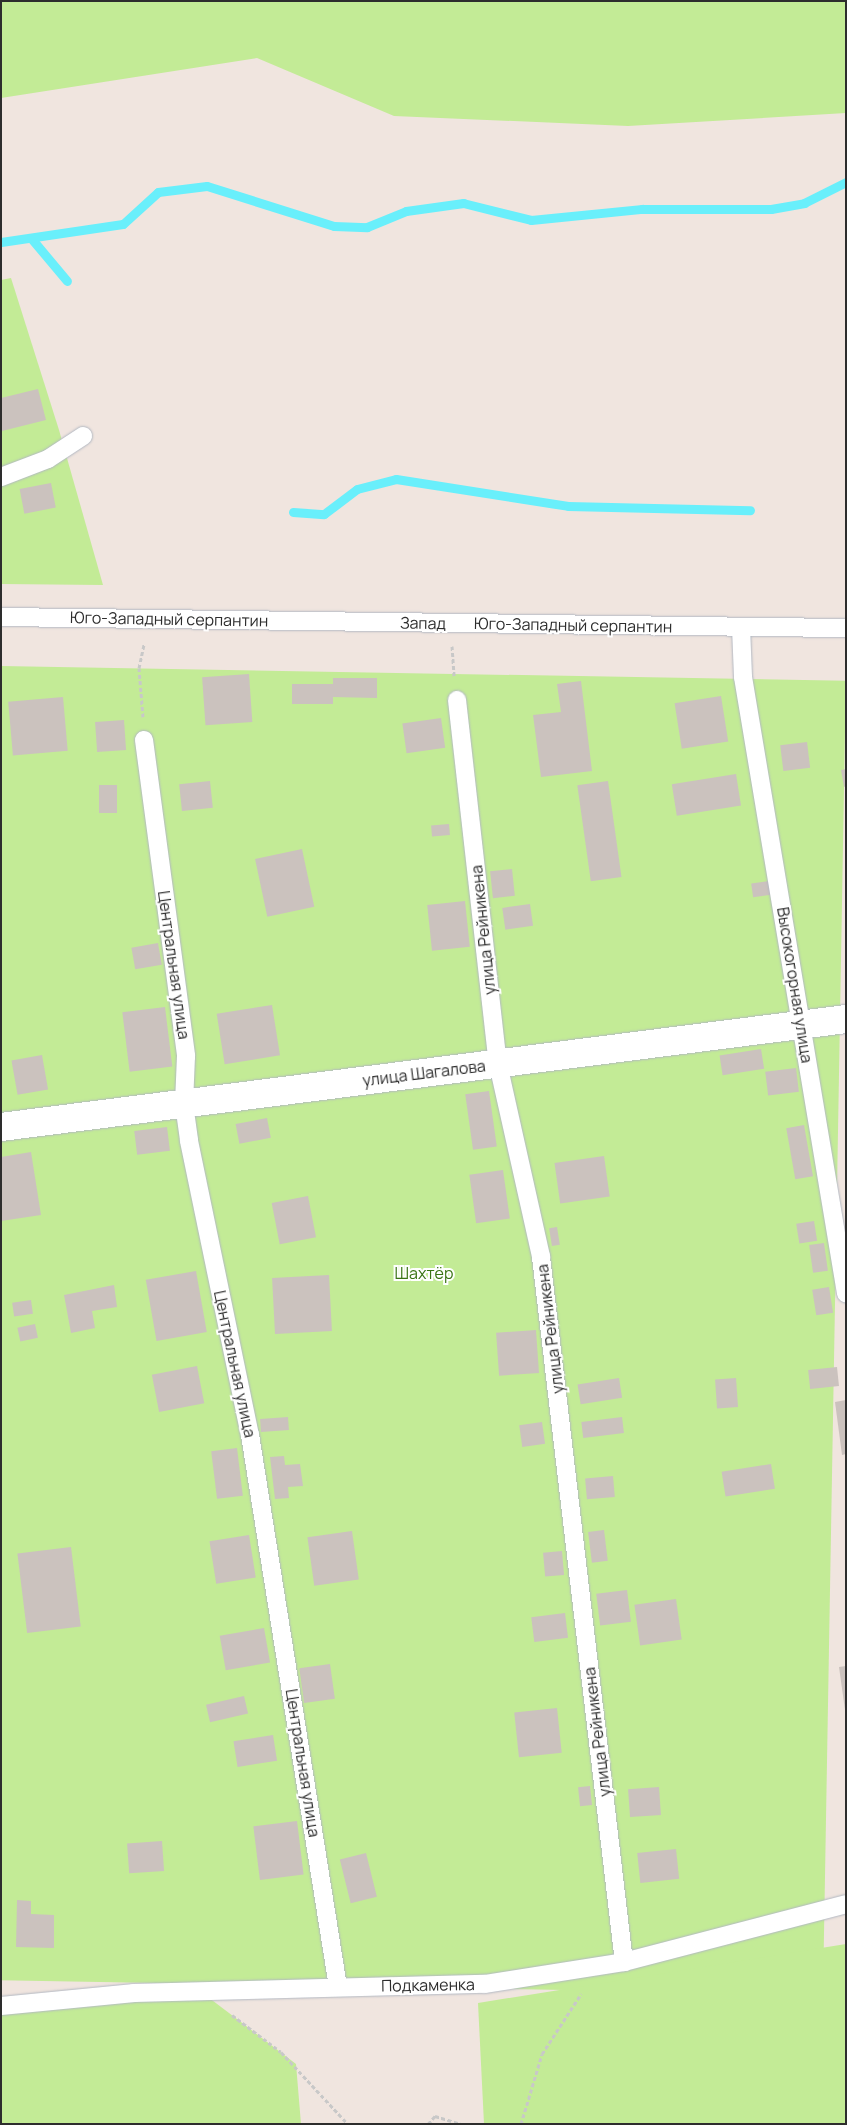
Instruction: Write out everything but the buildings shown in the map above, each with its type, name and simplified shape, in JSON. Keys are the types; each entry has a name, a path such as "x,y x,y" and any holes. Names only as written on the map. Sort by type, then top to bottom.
{"street":[{"name":"улица Шагалова","path":"1,1127 846,1019"}],"lane":[{"path":"1,477 48,459 83,436"},
{"path":"1,617 149,619"},
{"name":"Юго-Западный серпантин","path":"149,619 741,627"},
{"path":"741,627 846,628"},
{"name":"Высокогорная улица","path":"741,627 743,676 774,845 800,1024 846,1293"},
{"name":"улица Рейникена","path":"457,700 498,1064 541,1257 624,1962"},
{"name":"Центральная улица","path":"144,740 186,1056 184,1104 250,1435 338,1987"},
{"name":"Подкаменка","path":"1,2006 200,1991 485,1984 624,1962 846,1904"}],"path":[{"path":"144,740 139,668 149,619"},
{"path":"451,623 457,700"},
{"path":"521,2124 542,2054 587,1986"},
{"path":"200,1991 281,2052 348,2124"},
{"path":"428,2124 435,2116 461,2124"}],"green space":[{"path":"1,1 846,1 846,113 628,126 394,116 257,58 1,98"},
{"path":"11,278 59,430 103,585 1,584 1,280"},
{"name":"Шахтёр","path":"1,666 846,681 823,1995 1,1980"},
{"path":"846,1944 846,2124 484,2124 478,2003"},
{"path":"200,1991 296,2064 301,2124 1,2124 1,2006"}],"waterway":[{"path":"1,242 123,224 158,192 207,186 334,226 367,227 406,211 463,203 531,220 642,209 771,209 804,203 846,182"},
{"path":"31,238 67,281"},
{"path":"293,512 324,514 357,489 396,479 568,506 750,510"}]}
